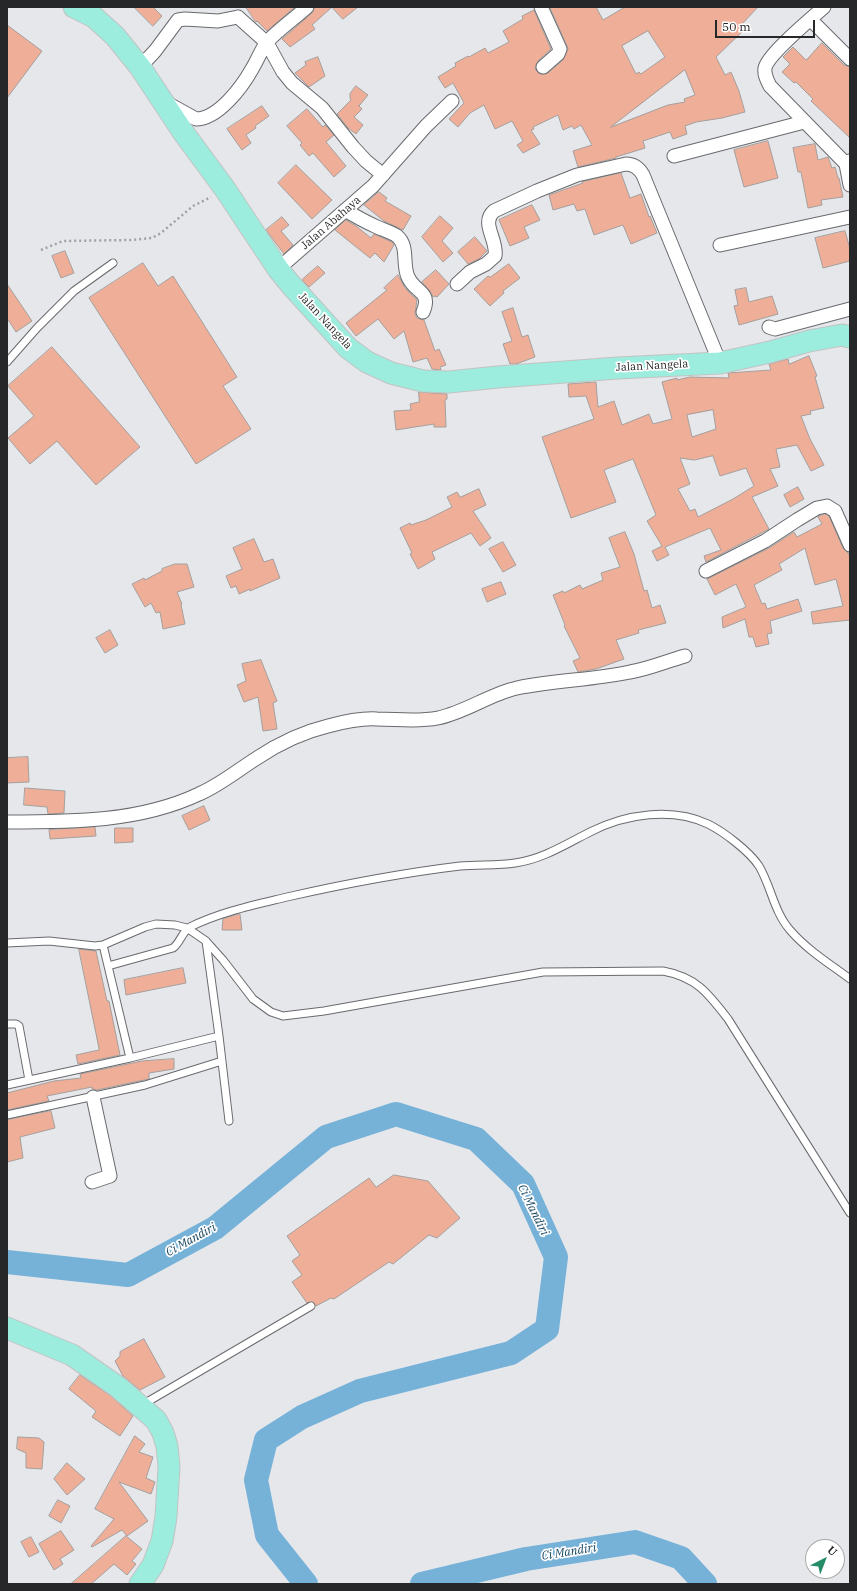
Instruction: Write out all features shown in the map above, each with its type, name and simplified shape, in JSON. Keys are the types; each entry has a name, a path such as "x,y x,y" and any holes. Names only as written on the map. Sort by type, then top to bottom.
{"main road":[{"name":"Jalan Nangela","path":"74,7 94,17 115,36 140,67 159,98 225,189 278,270 348,348 367,362 406,378 423,381 449,382 618,368 720,363 847,332"},
{"path":"7,1328 72,1354 98,1372 141,1406 156,1420 163,1433 167,1446 169,1467 167,1511 162,1541 154,1565 140,1584"}],"street":[{"path":"159,98 196,119 201,119 210,115 226,104 241,87 267,43 306,7"},
{"path":"541,7 560,49 558,54 544,67"},
{"path":"824,7 785,42 766,64 765,70 770,86 804,122 849,164 850,185"},
{"path":"140,67 156,52 178,20 185,18 218,21 240,12 267,43 283,72 292,83 322,108 353,147 366,161 383,175"},
{"path":"811,20 850,59"},
{"name":"Jalan Abahaya","path":"278,270 383,175 426,126 452,101"},
{"path":"674,156 804,122"},
{"path":"457,284 470,272 486,264 495,256 495,247 488,220 494,211 537,191 577,176 626,164 633,164 643,174 720,363"},
{"path":"345,210 392,233 400,240 405,254 405,268 407,276 427,301 423,312"},
{"path":"720,245 850,217"},
{"path":"769,327 774,329 850,309"},
{"path":"706,571 765,541 796,520 822,506 831,507 835,511 850,545"},
{"path":"7,822 54,822 122,817 153,810 179,803 201,793 258,757 284,743 303,733 327,726 375,718 413,720 436,718 448,715 515,688 632,672 685,656"},
{"path":"92,1182 110,1176 93,1097"}],"lane":[{"path":"7,362 37,328 74,291 112,262"},
{"path":"108,966 173,948 176,946 187,928 238,908 348,883 461,866 515,863 556,850 591,831 608,824 643,816 665,815 685,817 709,825 722,832 744,850 759,866 780,914 789,929 806,945 850,979"},
{"path":"7,943 31,941 55,942 84,946 102,945 156,924 175,925 187,928 206,941 223,960 253,999 271,1012 283,1016 324,1011 543,972 663,971 677,973 688,978 706,992 728,1019 850,1213"},
{"path":"206,941 229,1121"},
{"path":"102,945 130,1058"},
{"path":"7,1024 16,1024 20,1030 30,1080"},
{"path":"7,1085 130,1058 219,1036"},
{"path":"7,1116 145,1085 222,1061"},
{"path":"141,1406 311,1306"}],"path":[{"path":"41,250 63,241 131,240 152,238 161,234 193,206 225,189"}],"building":[{"path":"134,7 153,7 162,16 153,26"},
{"path":"246,7 295,7 267,31 257,21 256,22"},
{"path":"315,7 332,7 312,25 315,29 290,47 282,39 312,13"},
{"path":"332,7 358,7 343,19"},
{"path":"550,7 596,7 603,20 625,7 758,7 742,24 746,28 716,57 725,75 731,72 739,91 745,112 722,118 696,122 685,126 687,134 673,139 670,132 643,141 645,148 616,158 578,167 573,151 592,145 581,125 574,129 572,126 563,130 558,115 533,127 534,129 531,130 540,144 523,153 517,145 523,141 512,121 495,129 484,105 470,113 458,127 449,119 464,103 453,83 445,88 438,77 456,66 455,63 468,56 469,57 485,48 488,53 509,42 503,31 523,19 522,16 534,10 551,49 538,61 535,69 540,74 548,73 563,60 568,49","holes":["648,31 665,57 641,74 639,72 636,74 622,46","685,70 695,95 684,99 685,102 668,105 611,127"]},
{"path":"7,25 42,51 7,98"},
{"path":"822,43 844,65 850,67 850,138 811,101 813,99 796,82 794,83 782,72 790,64 783,57 793,47 806,60"},
{"path":"318,57 325,76 309,87 295,73 306,65 305,62"},
{"path":"356,86 368,95 359,106 362,109 354,117 363,125 356,134 348,128 337,114 351,100 350,94"},
{"path":"262,106 269,116 255,126 256,128 246,135 251,143 242,150 227,129"},
{"path":"307,109 323,127 325,125 334,135 326,142 346,166 334,177 313,153 309,156 300,145 302,143 287,126"},
{"path":"768,141 778,178 744,187 734,150"},
{"path":"815,144 818,160 828,157 832,168 835,167 843,197 821,200 822,205 808,208 801,172 798,172 793,148"},
{"path":"296,165 332,200 312,219 278,183"},
{"path":"621,173 630,198 641,194 649,217 650,216 657,233 631,244 623,225 594,235 585,209 577,211 574,204 553,210 549,195 583,183 582,182"},
{"path":"379,192 387,198 385,201 411,216 403,230 384,221 364,205"},
{"path":"532,205 540,220 524,227 529,238 510,246 499,220"},
{"path":"440,216 453,228 442,241 453,253 443,262 422,237"},
{"path":"282,217 289,225 281,231 293,245 284,254 266,230"},
{"path":"346,220 371,238 374,234 392,242 394,245 384,262 375,253 370,258 335,230"},
{"path":"845,231 850,249 850,261 823,268 815,238"},
{"path":"475,237 487,251 479,259 468,264 458,252"},
{"path":"65,251 74,273 61,278 52,256"},
{"path":"143,263 158,286 173,276 237,377 223,386 251,429 196,464 89,298"},
{"path":"509,264 520,278 503,291 504,293 490,306 474,289 488,276 490,277"},
{"path":"318,266 325,273 309,287 302,280"},
{"path":"436,270 449,284 437,297 433,297 422,282"},
{"path":"398,275 405,288 417,300 415,314 417,318 424,320 435,351 439,349 446,365 440,367 441,370 432,369 427,358 413,362 404,331 394,339 378,319 356,336 346,323 387,290 384,288"},
{"path":"7,284 32,321 16,332 7,318"},
{"path":"746,288 749,302 772,296 778,314 739,325 734,306 738,305 735,290"},
{"path":"513,308 522,337 528,335 535,357 516,364 510,364 503,344 512,341 502,312"},
{"path":"52,347 140,447 96,485 57,441 30,464 8,438 34,416 8,386"},
{"path":"809,356 817,376 815,377 824,408 810,411 811,414 801,416 810,439 824,465 811,471 797,445 776,449 780,467 770,469 778,486 752,497 769,529 706,562 704,556 721,550 710,528 665,547 669,555 657,561 652,551 662,546 647,521 656,515 633,459 604,470 616,502 571,518 542,437 594,419 586,396 569,397 568,384 596,382 598,407 614,401 622,425 649,414 653,424 672,419 662,382 677,378 677,380 690,377 729,378 728,373 771,370 769,364 788,359 789,364","holes":["713,410 716,429 692,437 687,415","713,456 720,476 746,468 754,486 733,499 698,517 695,509 690,511 678,489 690,484 680,458 694,460"]},
{"path":"419,392 447,394 447,399 445,400 446,427 434,427 434,424 396,430 394,411 411,410 410,404 419,402"},
{"path":"798,487 804,499 790,507 784,495"},
{"path":"479,489 486,505 473,511 491,538 480,546 471,533 432,552 435,559 418,569 410,554 412,553 400,528 410,523 411,525 426,520 452,507 447,497 457,492 460,497"},
{"path":"825,514 829,516 843,548 850,556 850,620 813,624 811,612 843,606 836,579 815,585 805,548 779,564 782,570 754,585 762,604 765,603 767,609 798,599 802,611 770,621 772,633 767,634 769,644 756,647 753,637 749,637 745,619 723,628 722,617 746,607 736,584 715,595 707,579 769,548 794,532 797,537 822,524 818,517"},
{"path":"625,532 634,554 644,591 647,590 652,608 660,605 666,623 638,630 639,633 616,640 624,659 596,669 578,672 573,661 580,658 564,626 565,625 553,595 563,591 564,593 580,585 582,589 603,580 601,573 620,567 609,538"},
{"path":"254,539 264,562 273,559 280,578 250,591 250,589 239,594 236,586 231,588 226,576 242,569 233,548"},
{"path":"503,542 516,565 503,572 489,549"},
{"path":"175,564 187,564 194,587 177,592 182,604 185,624 163,629 160,612 156,613 151,603 145,607 132,584 144,578 145,580 162,571 162,569"},
{"path":"501,582 506,594 487,602 482,589"},
{"path":"110,630 118,645 105,653 96,638"},
{"path":"261,660 277,701 273,703 277,729 263,731 258,697 244,702 237,685 246,681 242,664"},
{"path":"28,757 29,782 7,783 7,758"},
{"path":"25,788 65,791 64,813 48,814 47,807 24,805"},
{"path":"204,806 210,820 189,830 182,816"},
{"path":"95,827 96,836 50,839 49,830"},
{"path":"115,828 133,828 133,842 115,843"},
{"path":"240,914 242,930 222,930 223,919"},
{"path":"79,949 96,951 107,1001 109,1001 120,1055 78,1064 76,1055 99,1050"},
{"path":"183,968 186,983 126,995 124,980"},
{"path":"174,1059 174,1069 149,1073 149,1079 97,1090 92,1089 92,1087 47,1096 49,1101 7,1110 7,1093 54,1081 81,1078 80,1074 142,1061"},
{"path":"51,1111 55,1128 20,1137 23,1158 7,1162 7,1120"},
{"path":"394,1175 428,1181 460,1218 437,1238 429,1235 393,1264 389,1262 334,1299 331,1298 316,1306 313,1302 307,1303 292,1282 302,1275 292,1261 300,1255 287,1236 369,1178 376,1187"},
{"path":"144,1339 165,1377 140,1390 123,1376 115,1361 120,1356 120,1352"},
{"path":"80,1375 111,1396 133,1416 120,1436 92,1417 96,1411 69,1389"},
{"path":"135,1436 145,1444 139,1452 153,1457 146,1478 155,1482 151,1494 119,1482 148,1521 127,1536 122,1530 92,1547 91,1546 114,1519 95,1509"},
{"path":"18,1437 39,1438 44,1442 42,1469 26,1468 26,1453 17,1449"},
{"path":"67,1463 85,1479 67,1495 54,1479"},
{"path":"58,1500 70,1506 61,1523 49,1516"},
{"path":"61,1531 74,1550 60,1559 63,1564 54,1570 39,1544"},
{"path":"126,1536 142,1549 132,1561 136,1564 127,1575 114,1564 91,1584 71,1584"},
{"path":"31,1537 39,1552 29,1557 21,1542"}],"waterway":[{"name":"Ci Mandiri","path":"7,1262 128,1275 215,1228 326,1137 396,1114 476,1139 523,1184 556,1257 547,1329 511,1353 360,1391 302,1417 266,1440 256,1480 267,1535 306,1584"},
{"name":"Ci Mandiri","path":"422,1584 526,1559 635,1542 681,1558 705,1584"}]}
